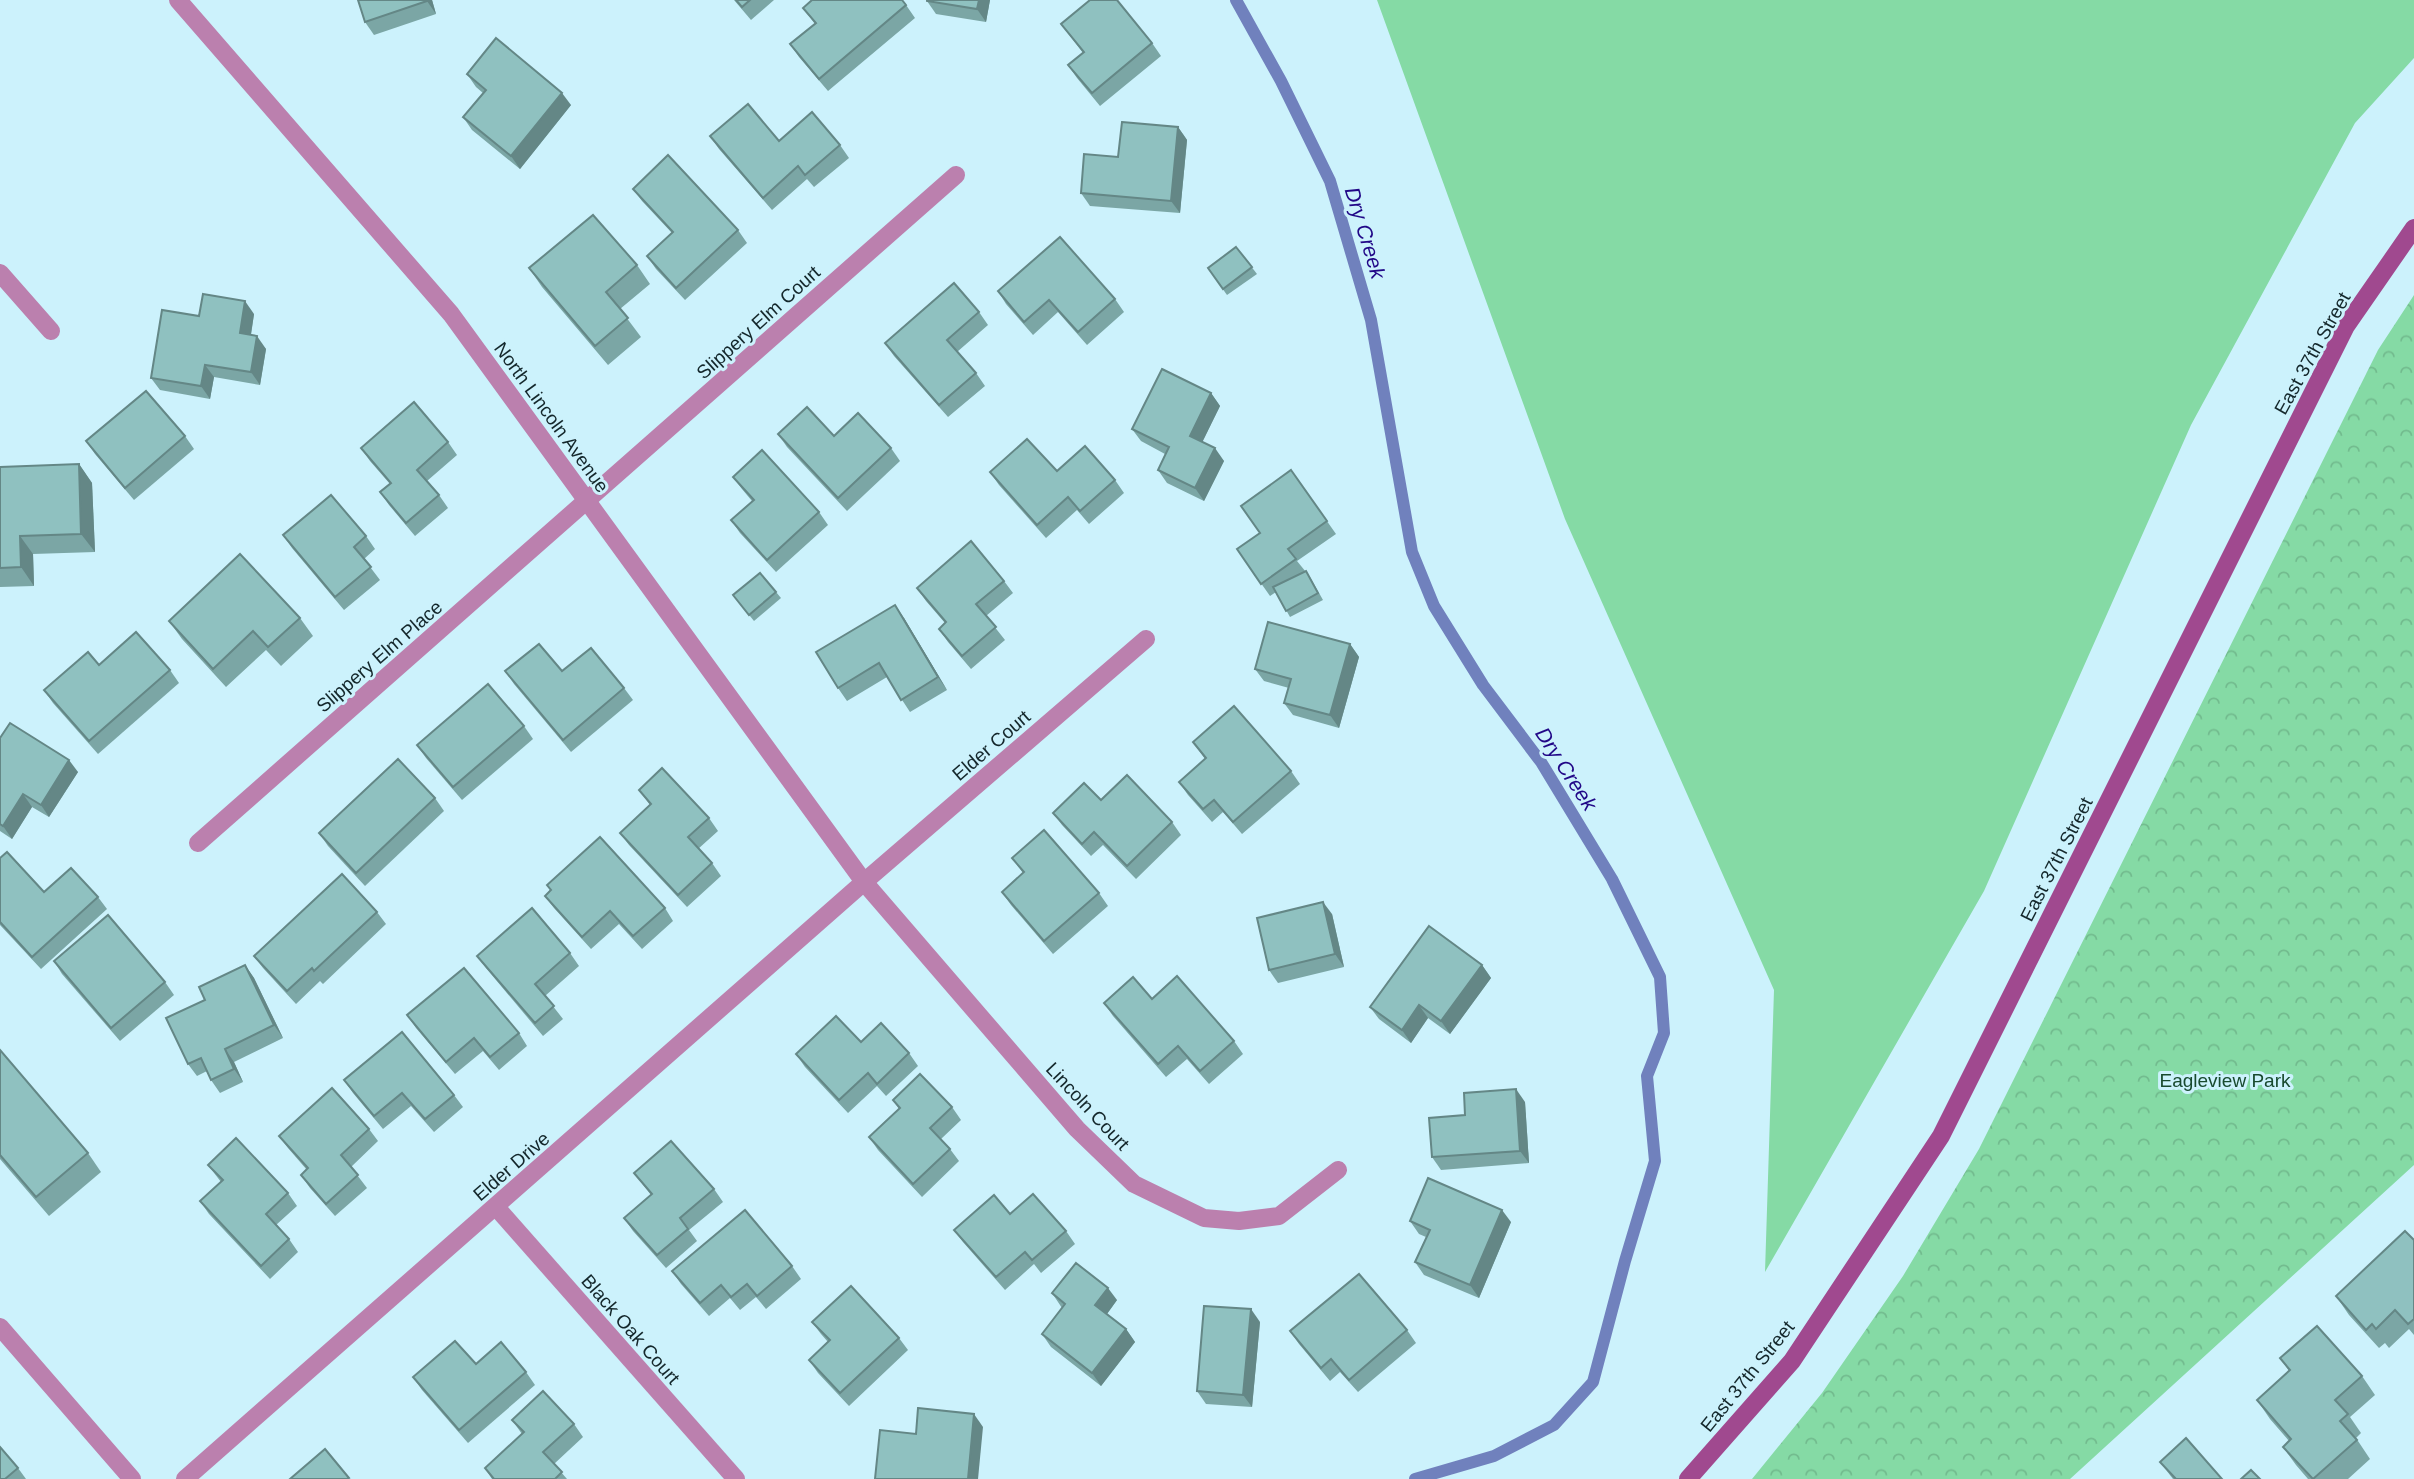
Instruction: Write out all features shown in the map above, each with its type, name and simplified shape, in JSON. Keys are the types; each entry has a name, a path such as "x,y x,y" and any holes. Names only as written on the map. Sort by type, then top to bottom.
{"main road":[{"name":"East 37th Street","path":"1688,1479 1792,1361 1941,1136 2346,326 2414,228"}],"street":[{"name":"North Lincoln Avenue","path":"177,0 451,314 864,883"},
{"name":"Slippery Elm Court","path":"588,501 956,175"},
{"path":"0,273 51,331"},
{"name":"Slippery Elm Place","path":"198,843 588,501"},
{"name":"Elder Court","path":"864,883 1146,639"},
{"name":"Lincoln Court","path":"864,883 1077,1129 1134,1184 1204,1218 1239,1221 1279,1216 1338,1170"},
{"name":"Elder Drive","path":"185,1479 864,883"},
{"name":"Black Oak Court","path":"496,1207 736,1479"},
{"path":"0,1327 132,1479"}],"green space":[{"path":"1377,0 2414,0 2414,58 2355,123 2191,425 1984,891 1765,1272 1774,990 1565,519"},
{"name":"Eagleview Park","path":"2414,295 2414,1165 2070,1479 1752,1479 1822,1393 1903,1276 1979,1149 2378,350"}],"building":[{"path":"358,0 427,0 427,1 365,22"},
{"path":"736,0 750,0 742,7"},
{"path":"812,0 902,0 906,5 819,79 790,44 816,23 803,8"},
{"path":"927,0 979,0 977,9"},
{"path":"1090,0 1117,0 1152,43 1092,93 1068,65 1084,52 1061,24"},
{"path":"496,38 562,93 511,156 463,117 486,90 467,74"},
{"path":"748,104 779,141 812,112 840,145 805,175 798,166 763,198 710,136"},
{"path":"1122,122 1178,127 1171,201 1081,193 1084,154 1118,157"},
{"path":"668,155 738,230 676,288 647,256 673,232 633,189"},
{"path":"593,215 637,265 606,292 628,318 595,346 529,268"},
{"path":"1060,237 1115,299 1078,332 1049,300 1024,322 998,291"},
{"path":"1236,247 1252,267 1223,289 1208,268"},
{"path":"954,283 979,312 947,340 976,373 939,405 885,343"},
{"path":"203,294 245,301 240,333 257,336 251,372 205,365 201,386 151,378 162,310 199,316"},
{"path":"1162,369 1211,393 1190,436 1215,448 1195,488 1158,470 1169,447 1132,429"},
{"path":"146,391 185,436 125,488 86,441"},
{"path":"414,402 448,442 417,470 439,495 406,523 380,492 391,483 361,448"},
{"path":"807,407 834,436 858,413 891,448 838,498 778,434"},
{"path":"1027,439 1057,471 1085,446 1115,480 1080,511 1068,497 1037,525 990,472"},
{"path":"762,450 819,512 767,560 731,520 754,500 733,477"},
{"path":"79,464 81,534 20,536 21,567 0,568 0,467"},
{"path":"1291,470 1327,521 1288,549 1296,559 1261,584 1237,549 1260,533 1241,506"},
{"path":"331,495 366,536 354,547 371,567 335,597 283,535"},
{"path":"971,541 1004,581 976,604 996,627 962,656 939,629 946,622 917,588"},
{"path":"240,554 300,618 268,647 253,631 213,669 169,621"},
{"path":"1306,571 1318,593 1286,611 1273,587"},
{"path":"760,573 776,592 749,615 733,595"},
{"path":"895,605 938,677 901,700 879,663 838,688 816,652"},
{"path":"1268,622 1350,644 1330,715 1284,703 1291,679 1255,669"},
{"path":"136,632 170,670 89,741 44,690 88,652 99,665"},
{"path":"539,644 562,671 591,648 624,688 563,740 505,671"},
{"path":"488,684 524,726 453,787 417,745"},
{"path":"1234,706 1291,771 1233,822 1214,800 1203,809 1179,782 1206,758 1193,742"},
{"path":"10,723 69,760 41,805 23,794 3,826 0,824 0,738"},
{"path":"398,759 435,798 356,873 319,833"},
{"path":"662,768 709,818 688,837 712,863 678,895 620,833 651,804 639,790"},
{"path":"1127,775 1172,822 1127,866 1094,832 1082,844 1053,813 1084,783 1101,800"},
{"path":"1044,830 1099,893 1044,941 1002,892 1024,872 1012,858"},
{"path":"600,837 665,908 633,936 610,911 582,937 545,896 551,890 547,885"},
{"path":"7,852 44,892 71,868 98,897 32,957 0,922 0,858"},
{"path":"342,874 377,912 314,971 312,968 287,991 254,956"},
{"path":"1323,902 1335,954 1269,970 1257,918"},
{"path":"532,908 570,953 535,984 554,1006 535,1023 477,956"},
{"path":"108,915 165,982 111,1028 54,961"},
{"path":"1429,926 1482,965 1441,1021 1419,1005 1402,1030 1370,1007"},
{"path":"245,965 274,1025 225,1049 234,1069 211,1080 201,1058 188,1064 166,1018 205,1000 199,987"},
{"path":"464,968 519,1033 490,1057 474,1038 446,1062 407,1015"},
{"path":"1177,976 1234,1041 1200,1071 1178,1046 1158,1064 1104,1003 1133,977 1152,999"},
{"path":"836,1016 861,1042 881,1023 909,1053 877,1084 868,1073 839,1100 796,1054"},
{"path":"402,1032 454,1095 425,1119 402,1093 374,1116 344,1080"},
{"path":"0,1050 88,1153 36,1197 0,1155"},
{"path":"920,1074 952,1107 930,1128 950,1149 913,1184 869,1137 900,1108 893,1100"},
{"path":"332,1088 369,1129 341,1155 358,1175 326,1204 301,1175 308,1168 279,1136"},
{"path":"1516,1089 1520,1151 1432,1157 1429,1118 1465,1115 1464,1093"},
{"path":"236,1138 288,1193 266,1214 289,1239 261,1266 200,1201 223,1180 208,1165"},
{"path":"671,1141 714,1189 680,1218 688,1229 657,1255 624,1218 652,1194 634,1173"},
{"path":"1428,1178 1502,1210 1470,1285 1415,1262 1430,1230 1410,1221"},
{"path":"1033,1194 1066,1231 1032,1260 1025,1252 996,1277 954,1230 994,1195 1010,1214"},
{"path":"745,1210 792,1266 757,1296 747,1284 731,1297 721,1285 700,1303 672,1271"},
{"path":"2405,1231 2414,1240 2414,1319 2408,1324 2395,1310 2376,1329 2372,1324 2366,1330 2336,1296"},
{"path":"1076,1263 1108,1288 1095,1305 1126,1329 1092,1373 1042,1334 1065,1304 1052,1293"},
{"path":"1359,1274 1407,1330 1349,1380 1331,1359 1321,1368 1290,1331"},
{"path":"851,1286 899,1338 840,1393 809,1360 830,1340 812,1322"},
{"path":"1204,1306 1251,1309 1243,1395 1197,1391"},
{"path":"2317,1326 2362,1376 2335,1400 2348,1414 2340,1421 2357,1440 2313,1479 2283,1447 2291,1439 2257,1400 2290,1370 2280,1358"},
{"path":"455,1341 476,1364 501,1342 526,1372 459,1430 413,1377"},
{"path":"543,1391 574,1424 543,1452 562,1472 555,1479 494,1479 485,1468 524,1432 512,1420"},
{"path":"918,1408 974,1414 968,1479 875,1479 880,1430 916,1434"},
{"path":"2186,1438 2222,1479 2176,1479 2160,1462"},
{"path":"0,1447 18,1468 5,1479 0,1479"},
{"path":"325,1449 349,1478 290,1479"},
{"path":"2251,1470 2260,1479 2241,1479"}],"waterway":[{"name":"Dry Creek","path":"1236,0 1281,81 1330,181 1371,320 1412,552 1434,606 1483,685 1541,762 1612,879 1660,977 1664,1033 1647,1076 1655,1161 1593,1382 1554,1425 1494,1456 1415,1479"}]}
